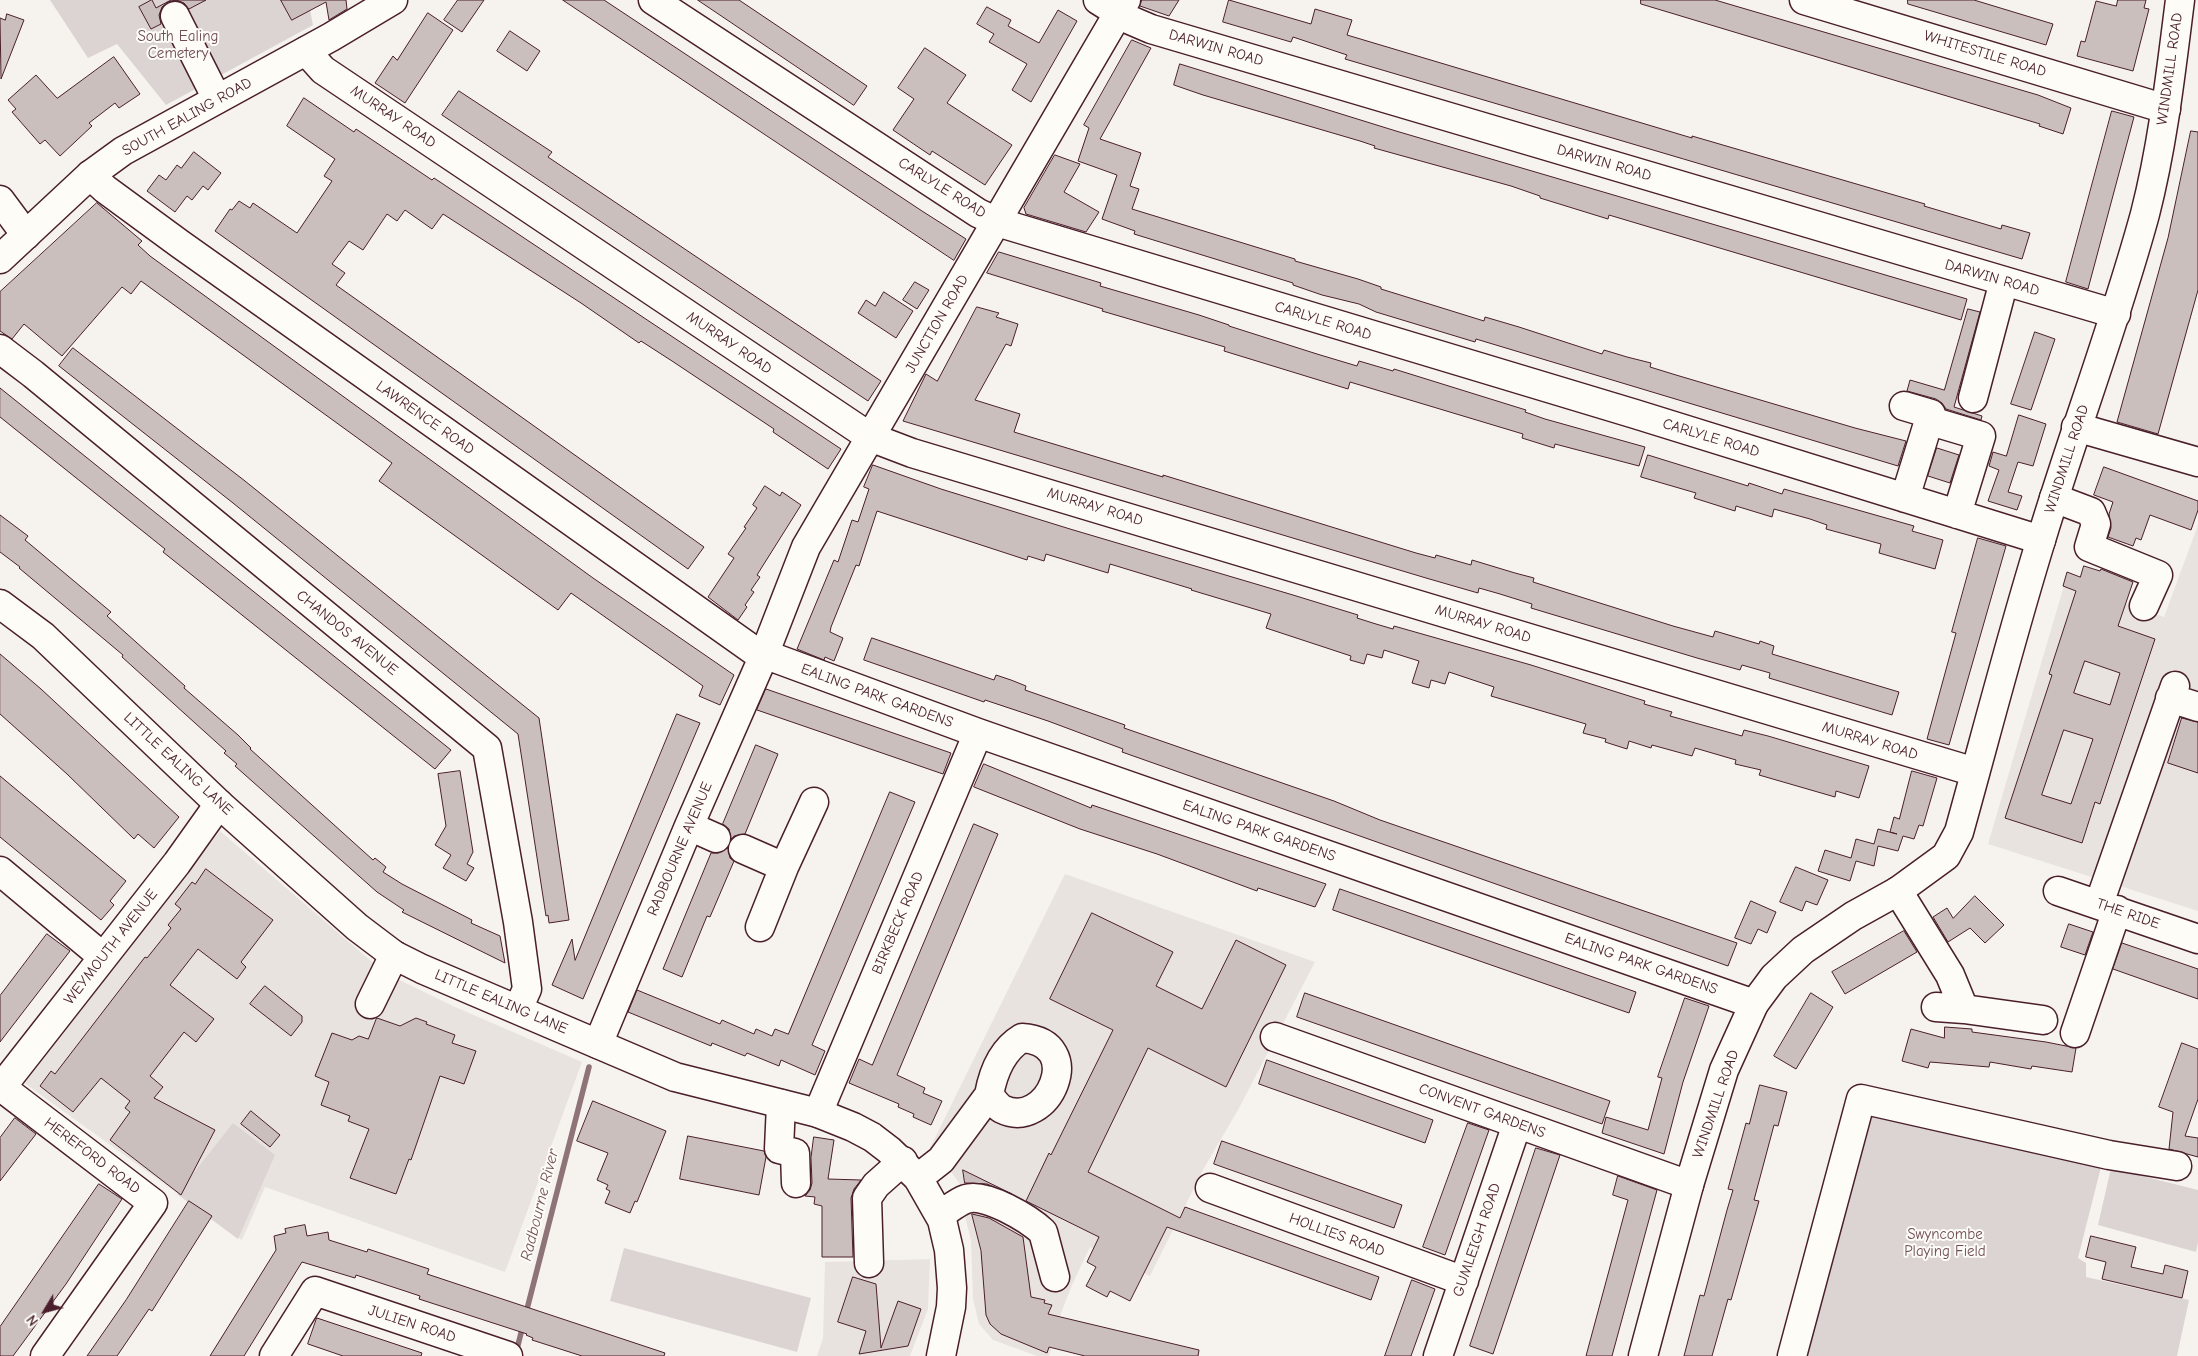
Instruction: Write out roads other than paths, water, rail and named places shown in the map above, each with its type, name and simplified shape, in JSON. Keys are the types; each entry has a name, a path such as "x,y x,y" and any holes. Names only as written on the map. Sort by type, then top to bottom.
{"street":[{"name":"SOUTH EALING ROAD","path":"0,260 90,175 123,151 306,51 393,0"},
{"name":"CARLYLE ROAD","path":"653,0 970,208 997,222 1635,414 2041,540"},
{"name":"WHITESTILE ROAD","path":"1804,0 2166,109"},
{"name":"WINDMILL ROAD","path":"1643,1356 1689,1185 1724,1070 1754,1004 1774,977 1803,950 1853,916 1898,891 1946,856 1959,832 2041,540 2076,427 2116,314 2145,212 2166,109 2180,0"},
{"name":"JUNCTION ROAD","path":"764,655 806,547 997,222 1114,4"},
{"name":"DARWIN ROAD","path":"1114,4 1151,29 2116,314"},
{"path":"170,6 217,99"},
{"name":"MURRAY ROAD","path":"306,51 323,70 870,438 922,456 1975,772"},
{"name":"LAWRENCE ROAD","path":"90,175 105,189 180,244 723,629 753,650 764,655"},
{"path":"0,200 26,235"},
{"path":"1973,398 2004,281"},
{"name":"CHANDOS AVENUE","path":"0,349 33,374 488,748 518,922 527,989 518,1009"},
{"path":"1904,406 1931,414 1905,498"},
{"path":"1934,422 1981,436 1957,514"},
{"path":"2076,427 2198,462"},
{"path":"2054,498 2091,512 2096,524 2088,547 2158,575 2144,606"},
{"name":"LITTLE EALING LANE","path":"0,604 43,636 220,804 357,927 394,955 675,1076 818,1113 872,1137 911,1169 940,1215 949,1250 952,1274 951,1307 942,1356"},
{"name":"EALING PARK GARDENS","path":"764,655 978,733 1754,1004"},
{"name":"RADBOURNE AVENUE","path":"598,1044 688,826 764,655"},
{"path":"2075,1033 2108,907 2172,692 2198,707"},
{"name":"BIRKBECK ROAD","path":"818,1113 978,733"},
{"path":"760,927 784,867 814,802"},
{"name":"WEYMOUTH AVENUE","path":"1,1088 177,863 220,804"},
{"path":"688,826 716,838"},
{"path":"743,849 784,867"},
{"path":"0,870 103,957"},
{"path":"1898,891 1950,975 1964,1008"},
{"name":"THE RIDE","path":"2058,891 2198,939"},
{"path":"370,1004 394,955"},
{"path":"1936,1006 1964,1008 2043,1020"},
{"name":"CONVENT GARDENS","path":"1275,1037 1689,1185"},
{"name":"HEREFORD ROAD","path":"1,1088 153,1203 45,1356"},
{"path":"869,1263 867,1198 876,1184 911,1169 941,1160 989,1095"},
{"path":"1792,1356 1861,1099 2109,1155 2177,1166"},
{"path":"781,1104 779,1149 795,1153 796,1183"},
{"name":"GUMLEIGH ROAD","path":"1438,1356 1517,1124"},
{"name":"HOLLIES ROAD","path":"1210,1188 1464,1281"},
{"path":"940,1215 966,1199 972,1198 982,1199 1002,1207 1043,1232 1054,1277"},
{"name":"JULIEN ROAD","path":"274,1356 315,1291 508,1356"}],"waterway":[{"name":"Radbourne River","path":"526,1313 589,1067"},
{"name":"Radbourne River","path":"517,1349 523,1325"}],"park label":[{"name":"South Ealing Cemetery","path":"178,46"},
{"name":"Swyncombe Playing Field","path":"1945,1244"}]}
